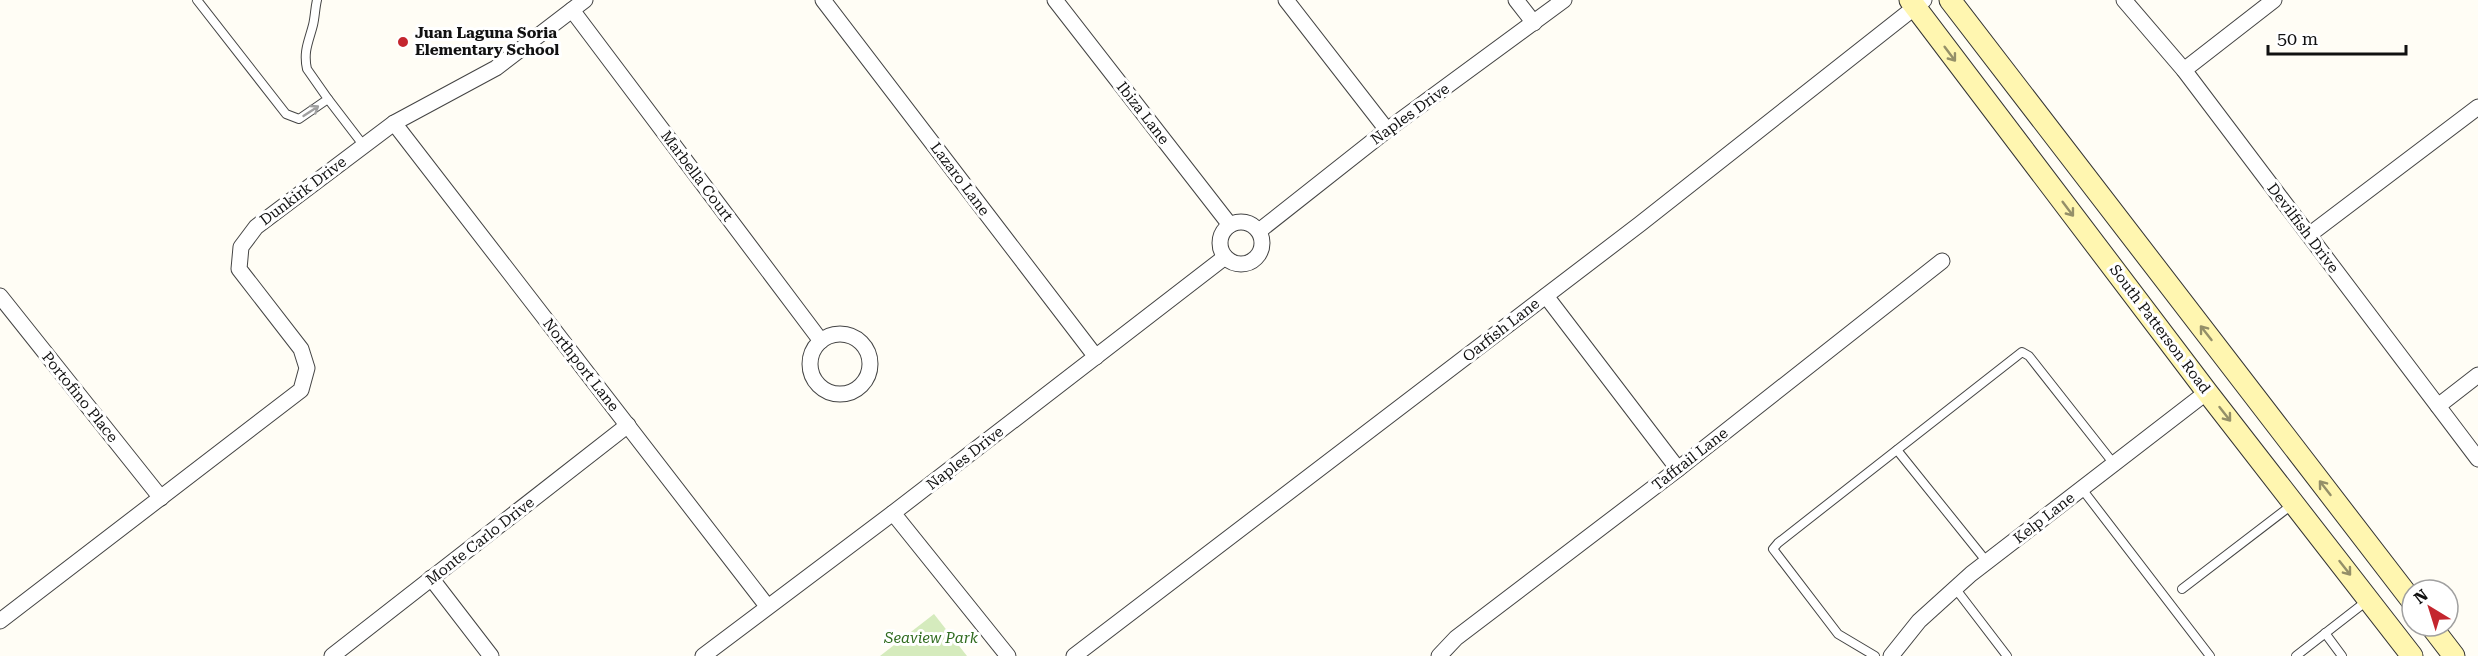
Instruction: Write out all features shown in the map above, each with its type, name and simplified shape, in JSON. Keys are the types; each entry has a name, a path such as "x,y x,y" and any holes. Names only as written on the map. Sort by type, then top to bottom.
{"street":[{"name":"Dunkirk Drive","path":"0,621 301,390 307,368 301,349 239,269 241,247 255,227 394,123 496,68 585,0"},
{"name":"Lazaro Lane","path":"823,0 1096,357"},
{"name":"Ibiza Lane","path":"1055,0 1230,225"},
{"path":"1286,0 1387,130"},
{"path":"1516,0 1534,23"},
{"name":"Naples Drive","path":"1259,231 1387,130 1564,0"},
{"path":"1950,0 2400,585"},
{"name":"Devilfish Drive","path":"2124,0 2184,70 2478,459"},
{"path":"2184,70 2274,0"},
{"name":"Oarfish Lane","path":"1074,656 1640,224 1916,2"},
{"name":"South Patterson Road","path":"1916,2 2207,392 2412,656"},
{"name":"Marbella Court","path":"572,10 821,341"},
{"path":"2309,235 2478,107"},
{"name":"Northport Lane","path":"394,123 767,606"},
{"path":"1236,222 1249,223 1259,231 1263,244 1257,257 1251,262 1238,264 1225,257 1221,251 1221,236 1230,225 1236,222"},
{"name":"Naples Drive","path":"703,656 1225,257"},
{"name":"Taffrail Lane","path":"1439,656 1456,638 1678,469 1942,261"},
{"name":"Portofino Place","path":"0,296 161,498"},
{"path":"1546,296 1678,469"},
{"path":"849,335 864,346 871,363 865,382 858,389 849,393 829,392 820,387 810,369 814,349 821,341 830,336 849,335"},
{"path":"2438,406 2478,375"},
{"name":"Kelp Lane","path":"1891,656 1919,621 1955,588 2207,392"},
{"name":"Monte Carlo Drive","path":"332,656 628,425"},
{"path":"893,513 1008,656"},
{"path":"431,578 491,656"},
{"path":"2440,638 2454,656"}],"lane":[{"path":"197,0 286,114 298,119 328,99"},
{"path":"317,0 313,27 307,40 307,69 364,146"},
{"path":"1875,656 1838,634 1773,549 2022,352 2029,356 2114,464"},
{"path":"1897,450 1987,562"},
{"path":"2082,489 2210,656"},
{"path":"2182,589 2294,503"},
{"path":"1955,588 2007,656"},
{"path":"2296,656 2369,599"},
{"path":"2325,633 2342,656"}],"green space":[{"name":"Seaview Park","path":"934,614 967,656 880,656"}],"place":[{"name":"Juan Laguna Soria Elementary School","path":"403,42"}]}
